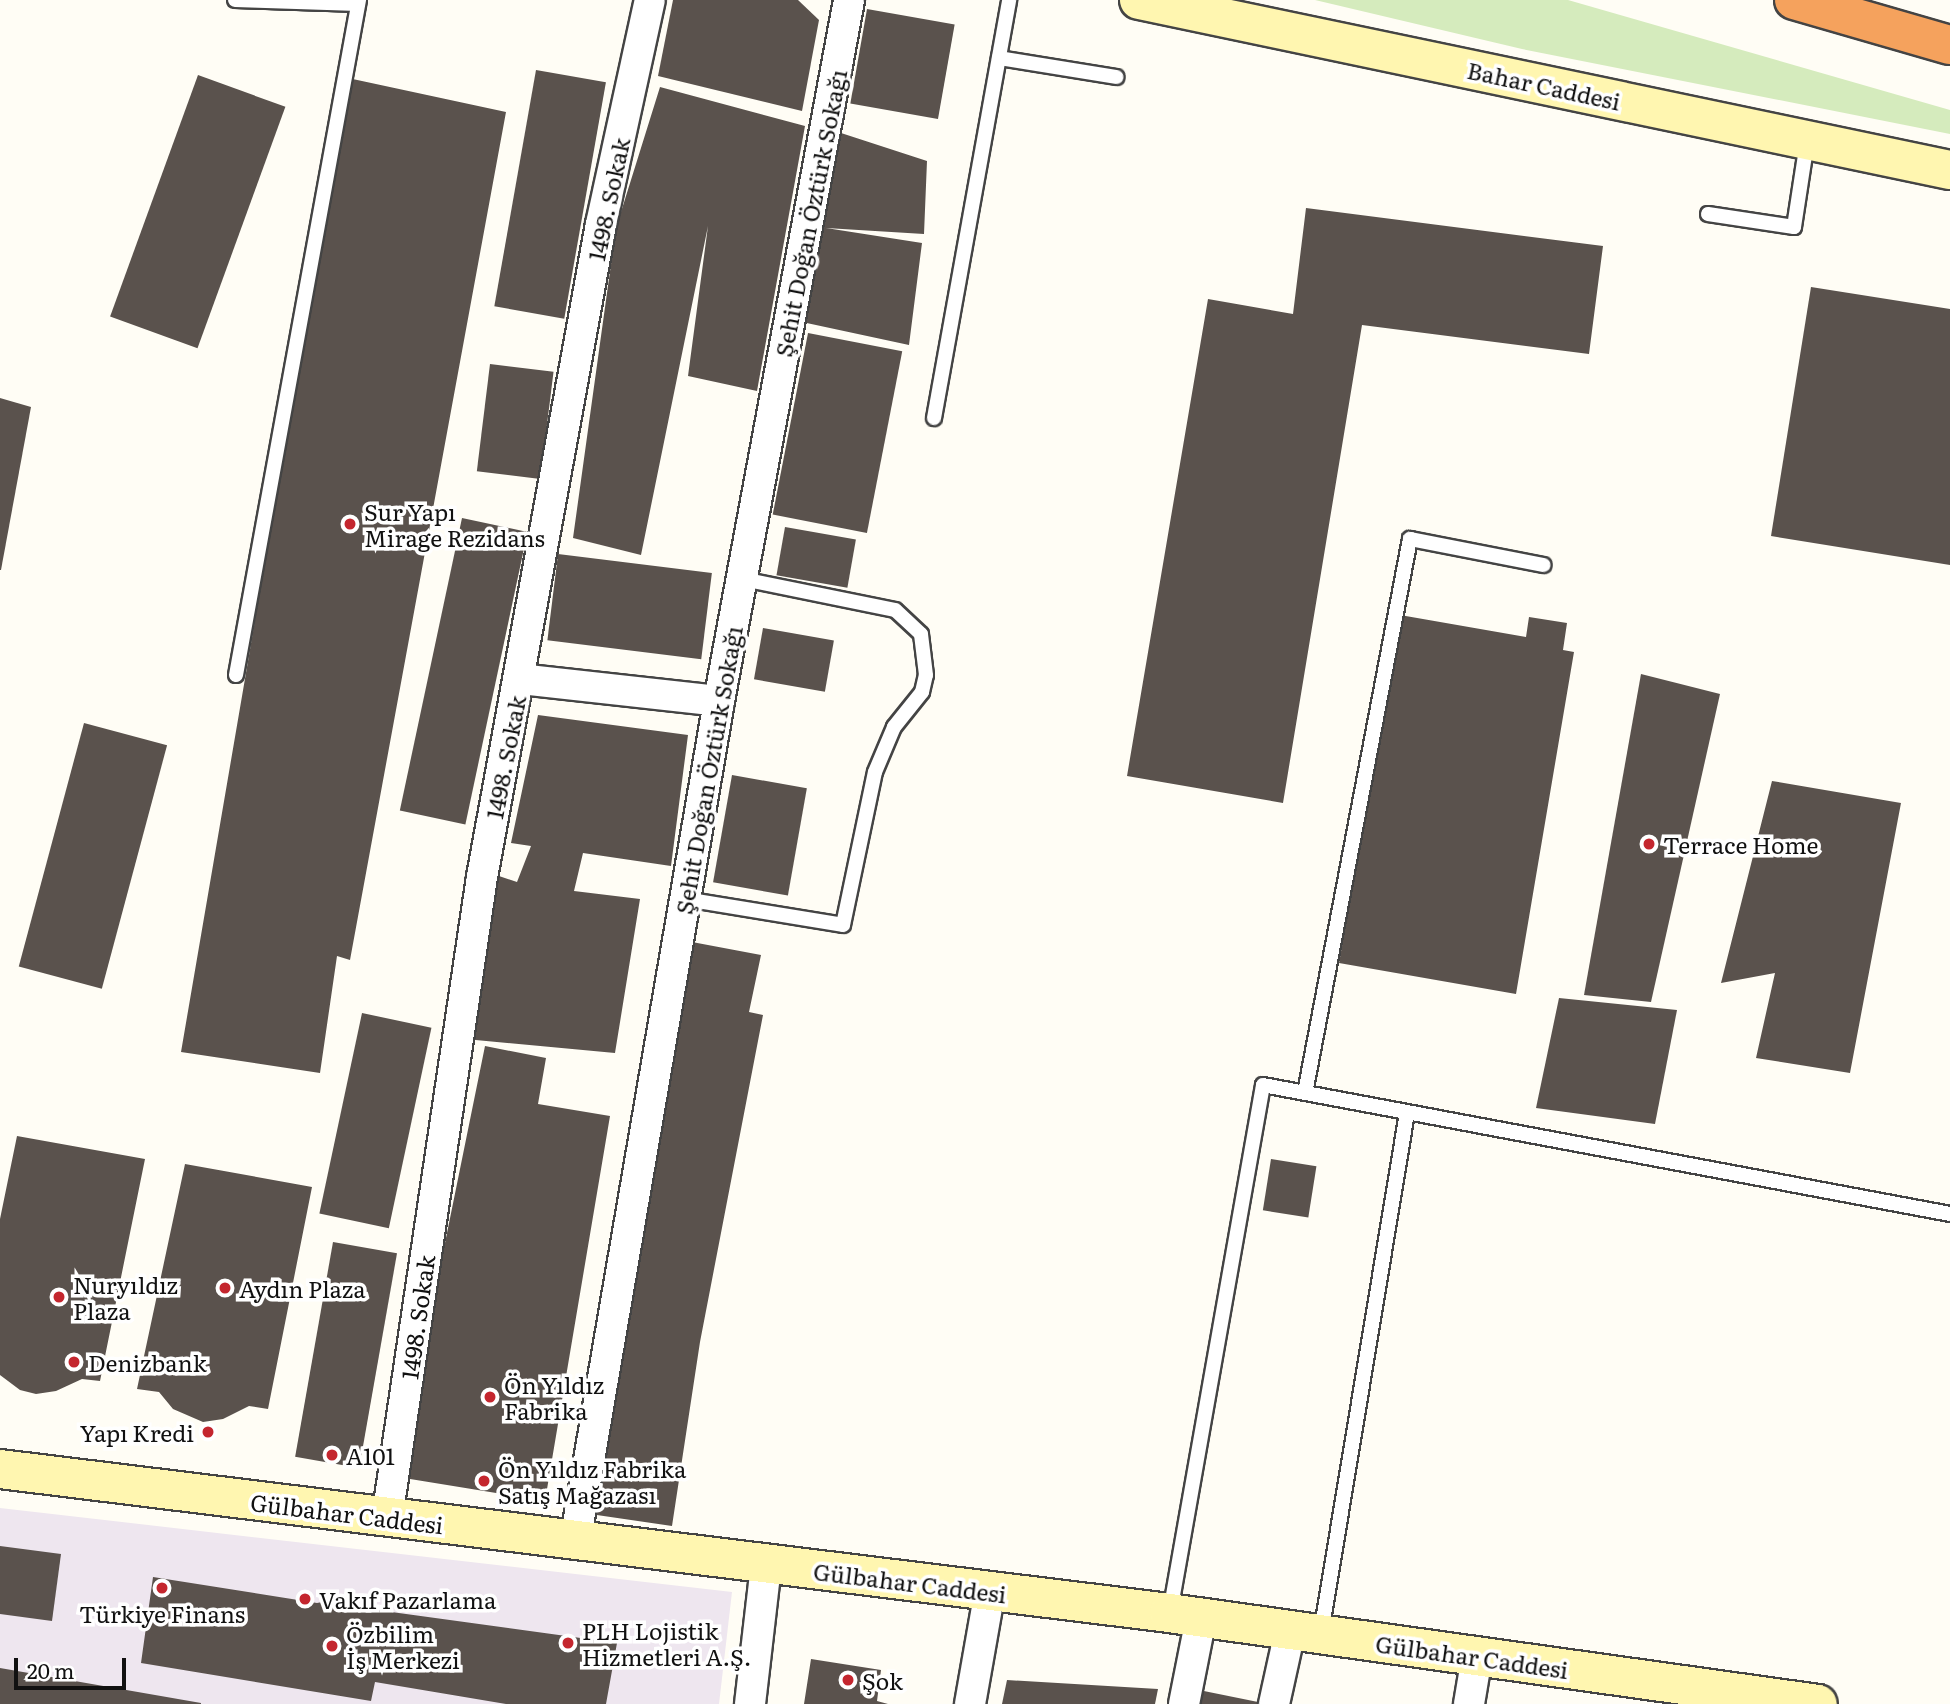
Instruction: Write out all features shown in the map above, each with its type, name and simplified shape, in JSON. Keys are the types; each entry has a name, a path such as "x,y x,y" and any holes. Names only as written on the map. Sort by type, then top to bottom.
{"highway":[{"path":"1794,0 1950,45"}],"main road":[{"name":"Bahar Caddesi","path":"1139,0 1950,170"},
{"name":"Gülbahar Caddesi","path":"0,1469 575,1542 1185,1615 1478,1656 1665,1694 1818,1704"}],"street":[{"name":"1498. Sokak","path":"387,1518 482,877 601,224 650,0"},
{"name":"Şehit Doğan Öztürk Sokağı","path":"575,1542 719,701 849,0"},
{"path":"520,678 719,701"},
{"path":"750,1704 766,1565"},
{"path":"970,1704 990,1591"},
{"path":"1184,1704 1185,1615"},
{"path":"1274,1704 1306,1633"},
{"path":"1469,1704 1478,1656"}],"lane":[{"path":"235,0 359,2 236,675"},
{"path":"934,418 1009,0"},
{"path":"999,58 1116,77"},
{"path":"1708,214 1794,227 1808,140"},
{"path":"1305,1093 1410,539 1544,565"},
{"path":"685,899 843,925 875,772 894,727 922,692 926,675 921,634 895,610 742,579"},
{"path":"1185,1615 1264,1085 1950,1214"},
{"path":"1306,1633 1407,1113"}],"shaded area":[{"path":"0,1508 732,1592 719,1704 0,1704"}],"green space":[{"path":"1315,0 1568,0 1950,110 1950,134 1522,49"}],"building":[{"path":"673,0 798,0 819,20 802,111 658,76"},
{"path":"867,9 955,24 938,119 850,104"},
{"path":"536,70 606,82 564,319 494,306"},
{"path":"198,75 285,107 197,348 110,317"},
{"name":"Sur Yapı Mirage Rezidans","path":"348,78 506,112 350,960 337,956 320,1073 181,1052"},
{"path":"660,87 805,126 757,391 688,376 708,226 641,555 573,538 616,228"},
{"path":"841,133 927,161 924,234 826,228 922,243 909,345 802,322"},
{"path":"1306,208 1603,246 1589,354 1362,325 1283,803 1127,776 1208,299 1293,314"},
{"path":"1811,287 1950,309 1950,565 1771,536"},
{"path":"808,333 902,351 867,533 773,515"},
{"path":"490,364 554,372 540,479 477,471"},
{"path":"0,398 31,407 1,570 0,570"},
{"path":"462,518 528,532 465,824 400,810"},
{"path":"785,527 856,540 847,588 776,575"},
{"path":"558,554 712,573 701,659 547,640"},
{"path":"1400,615 1526,637 1529,617 1567,623 1563,650 1574,652 1516,994 1339,963"},
{"path":"763,628 834,641 825,692 754,679"},
{"name":"Terrace Home","path":"1641,674 1720,694 1651,1002 1584,995"},
{"path":"538,715 688,735 671,866 583,853 574,891 640,899 615,1053 465,1039 496,875 517,882 531,846 511,843"},
{"path":"84,723 167,745 102,989 19,966"},
{"path":"732,775 807,788 788,896 713,882"},
{"path":"1772,781 1901,803 1850,1073 1756,1058 1775,973 1721,983"},
{"path":"692,942 761,955 749,1012 763,1015 700,1342 672,1526 590,1514"},
{"path":"1559,998 1677,1010 1655,1124 1536,1108"},
{"path":"362,1013 431,1028 389,1228 319,1214"},
{"path":"485,1046 546,1058 538,1104 610,1116 545,1501 404,1478 435,1292"},
{"name":"Nuryıldız Plaza","path":"17,1136 145,1159 100,1381 82,1379 56,1391 36,1394 20,1390 0,1375 0,1219"},
{"path":"1271,1159 1316,1166 1308,1218 1263,1210"},
{"name":"Aydın Plaza","path":"185,1164 312,1187 268,1409 249,1406 223,1419 203,1422 173,1409 159,1392 137,1389"},
{"path":"333,1242 397,1253 359,1468 295,1457"},
{"path":"0,1546 61,1554 52,1621 0,1614"},
{"path":"153,1577 317,1603 338,1599 355,1607 617,1643 606,1704 506,1704 375,1682 371,1701 141,1663"},
{"path":"811,1659 881,1670 877,1701 888,1704 804,1704"},
{"path":"0,1668 201,1703 201,1704 0,1704"},
{"path":"1007,1680 1158,1689 1155,1704 1002,1704"},
{"path":"1194,1689 1258,1702 1258,1704 1191,1704"}],"place":[{"name":"Sur Yapı Mirage Rezidans","path":"350,524"},
{"name":"Terrace Home","path":"1649,844"},
{"name":"Aydın Plaza","path":"225,1288"},
{"name":"Nuryıldız Plaza","path":"59,1297"},
{"name":"Denizbank","path":"74,1362"},
{"name":"Ön Yıldız Fabrika","path":"490,1397"},
{"name":"Yapı Kredi","path":"208,1432"},
{"name":"A101","path":"332,1455"},
{"name":"Ön Yıldız Fabrika Satış Mağazası","path":"484,1481"},
{"name":"Türkiye Finans","path":"162,1588"},
{"name":"Vakıf Pazarlama","path":"305,1599"},
{"name":"PLH Lojistik Hizmetleri A.Ş.","path":"568,1643"},
{"name":"Özbilim İş Merkezi","path":"332,1646"},
{"name":"Şok","path":"848,1680"}]}
